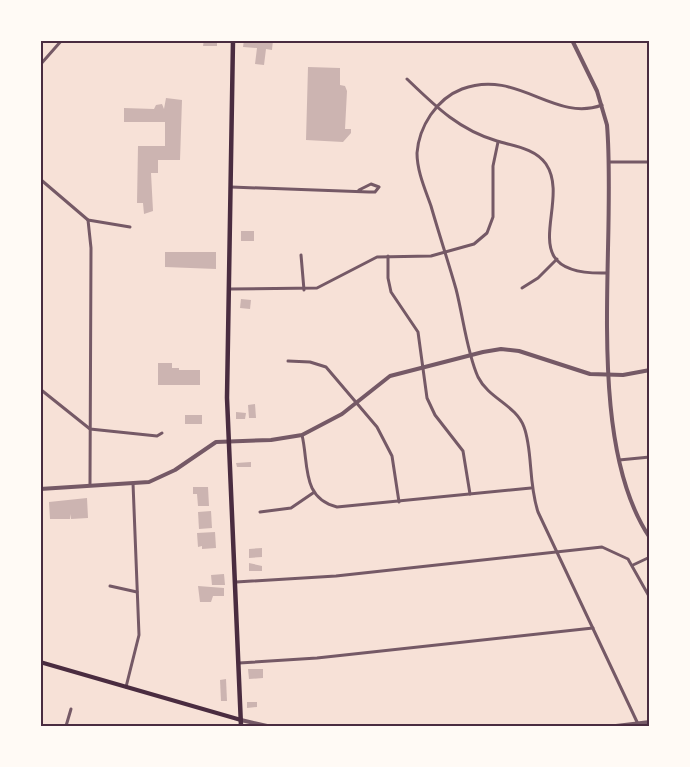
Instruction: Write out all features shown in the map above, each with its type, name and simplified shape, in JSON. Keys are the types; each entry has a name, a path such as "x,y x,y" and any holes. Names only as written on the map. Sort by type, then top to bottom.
{"main road":[{"path":"40,662 241,723 228,442 229,187 233,40"}],"street":[{"path":"40,65 62,40"},
{"path":"572,40 603,105 607,125 609,375 619,460 633,511 650,537"},
{"path":"407,79 436,107 470,132 530,151 547,165 552,182 549,239 557,259 580,273 609,273"},
{"path":"603,105 575,110 559,106 523,89 488,85 462,89 436,107 421,133 418,162 482,383 516,414 524,428 531,488 538,512 638,724"},
{"path":"228,290 304,290 330,284 372,259 388,256 425,257 474,244 482,239 491,226 494,208 493,166 498,142"},
{"path":"609,162 650,162"},
{"path":"40,179 88,220 102,225 130,227"},
{"path":"229,187 375,192 379,187 371,184 359,190"},
{"path":"88,220 91,248 90,485"},
{"path":"301,255 304,290"},
{"path":"388,256 389,285 416,326 429,404 465,456 470,494"},
{"path":"522,288 538,278 557,259"},
{"path":"40,489 133,483 160,478 216,442 302,435 327,423 390,376 422,365 472,354 495,350 514,350 574,371 609,375 650,370"},
{"path":"288,361 310,362 326,368 356,401 389,447 395,467 399,502"},
{"path":"40,389 90,429 157,436 162,433"},
{"path":"302,435 307,480 314,494 325,503 337,507 531,488"},
{"path":"619,460 650,457"},
{"path":"126,688 139,642 133,483"},
{"path":"260,512 291,508 314,494"},
{"path":"234,582 336,576 602,547 623,555 633,565 650,598"},
{"path":"633,565 650,557"},
{"path":"110,586 137,592"},
{"path":"237,663 317,658 593,628"},
{"path":"66,726 71,709"},
{"path":"616,726 650,722"},
{"path":"241,723 267,726"}],"building":[{"path":"204,40 217,40 217,46 203,46"},
{"path":"244,40 273,40 272,50 266,49 264,65 255,64 257,48 243,47"},
{"path":"308,67 340,68 340,85 345,86 347,91 345,129 351,129 351,133 343,142 306,140"},
{"path":"166,98 182,100 180,160 158,160 158,173 151,173 153,211 144,214 143,203 137,203 138,146 165,146 165,122 124,122 124,108 154,109 156,105 162,104 164,109"},
{"path":"241,231 254,231 254,241 241,241"},
{"path":"165,252 216,252 216,269 165,267"},
{"path":"241,299 251,300 250,309 240,308"},
{"path":"158,363 172,363 172,368 179,368 179,370 200,370 200,385 158,385"},
{"path":"255,404 256,418 249,418 248,405"},
{"path":"236,412 246,413 245,419 236,419"},
{"path":"185,415 202,415 202,424 185,424"},
{"path":"251,462 251,467 237,467 236,463"},
{"path":"193,487 208,487 209,506 198,506 197,494 193,494"},
{"path":"87,498 88,518 71,519 71,514 70,519 50,519 49,502"},
{"path":"211,511 212,528 199,529 198,512"},
{"path":"215,532 216,548 198,547 197,533"},
{"path":"262,548 262,557 249,558 249,549"},
{"path":"249,563 262,566 262,571 249,571"},
{"path":"224,574 225,585 212,585 211,575"},
{"path":"198,586 224,588 224,596 213,596 211,602 200,602"},
{"path":"248,669 263,669 263,678 249,679"},
{"path":"226,679 227,701 221,701 220,680"},
{"path":"247,702 257,702 257,707 247,708"}]}
